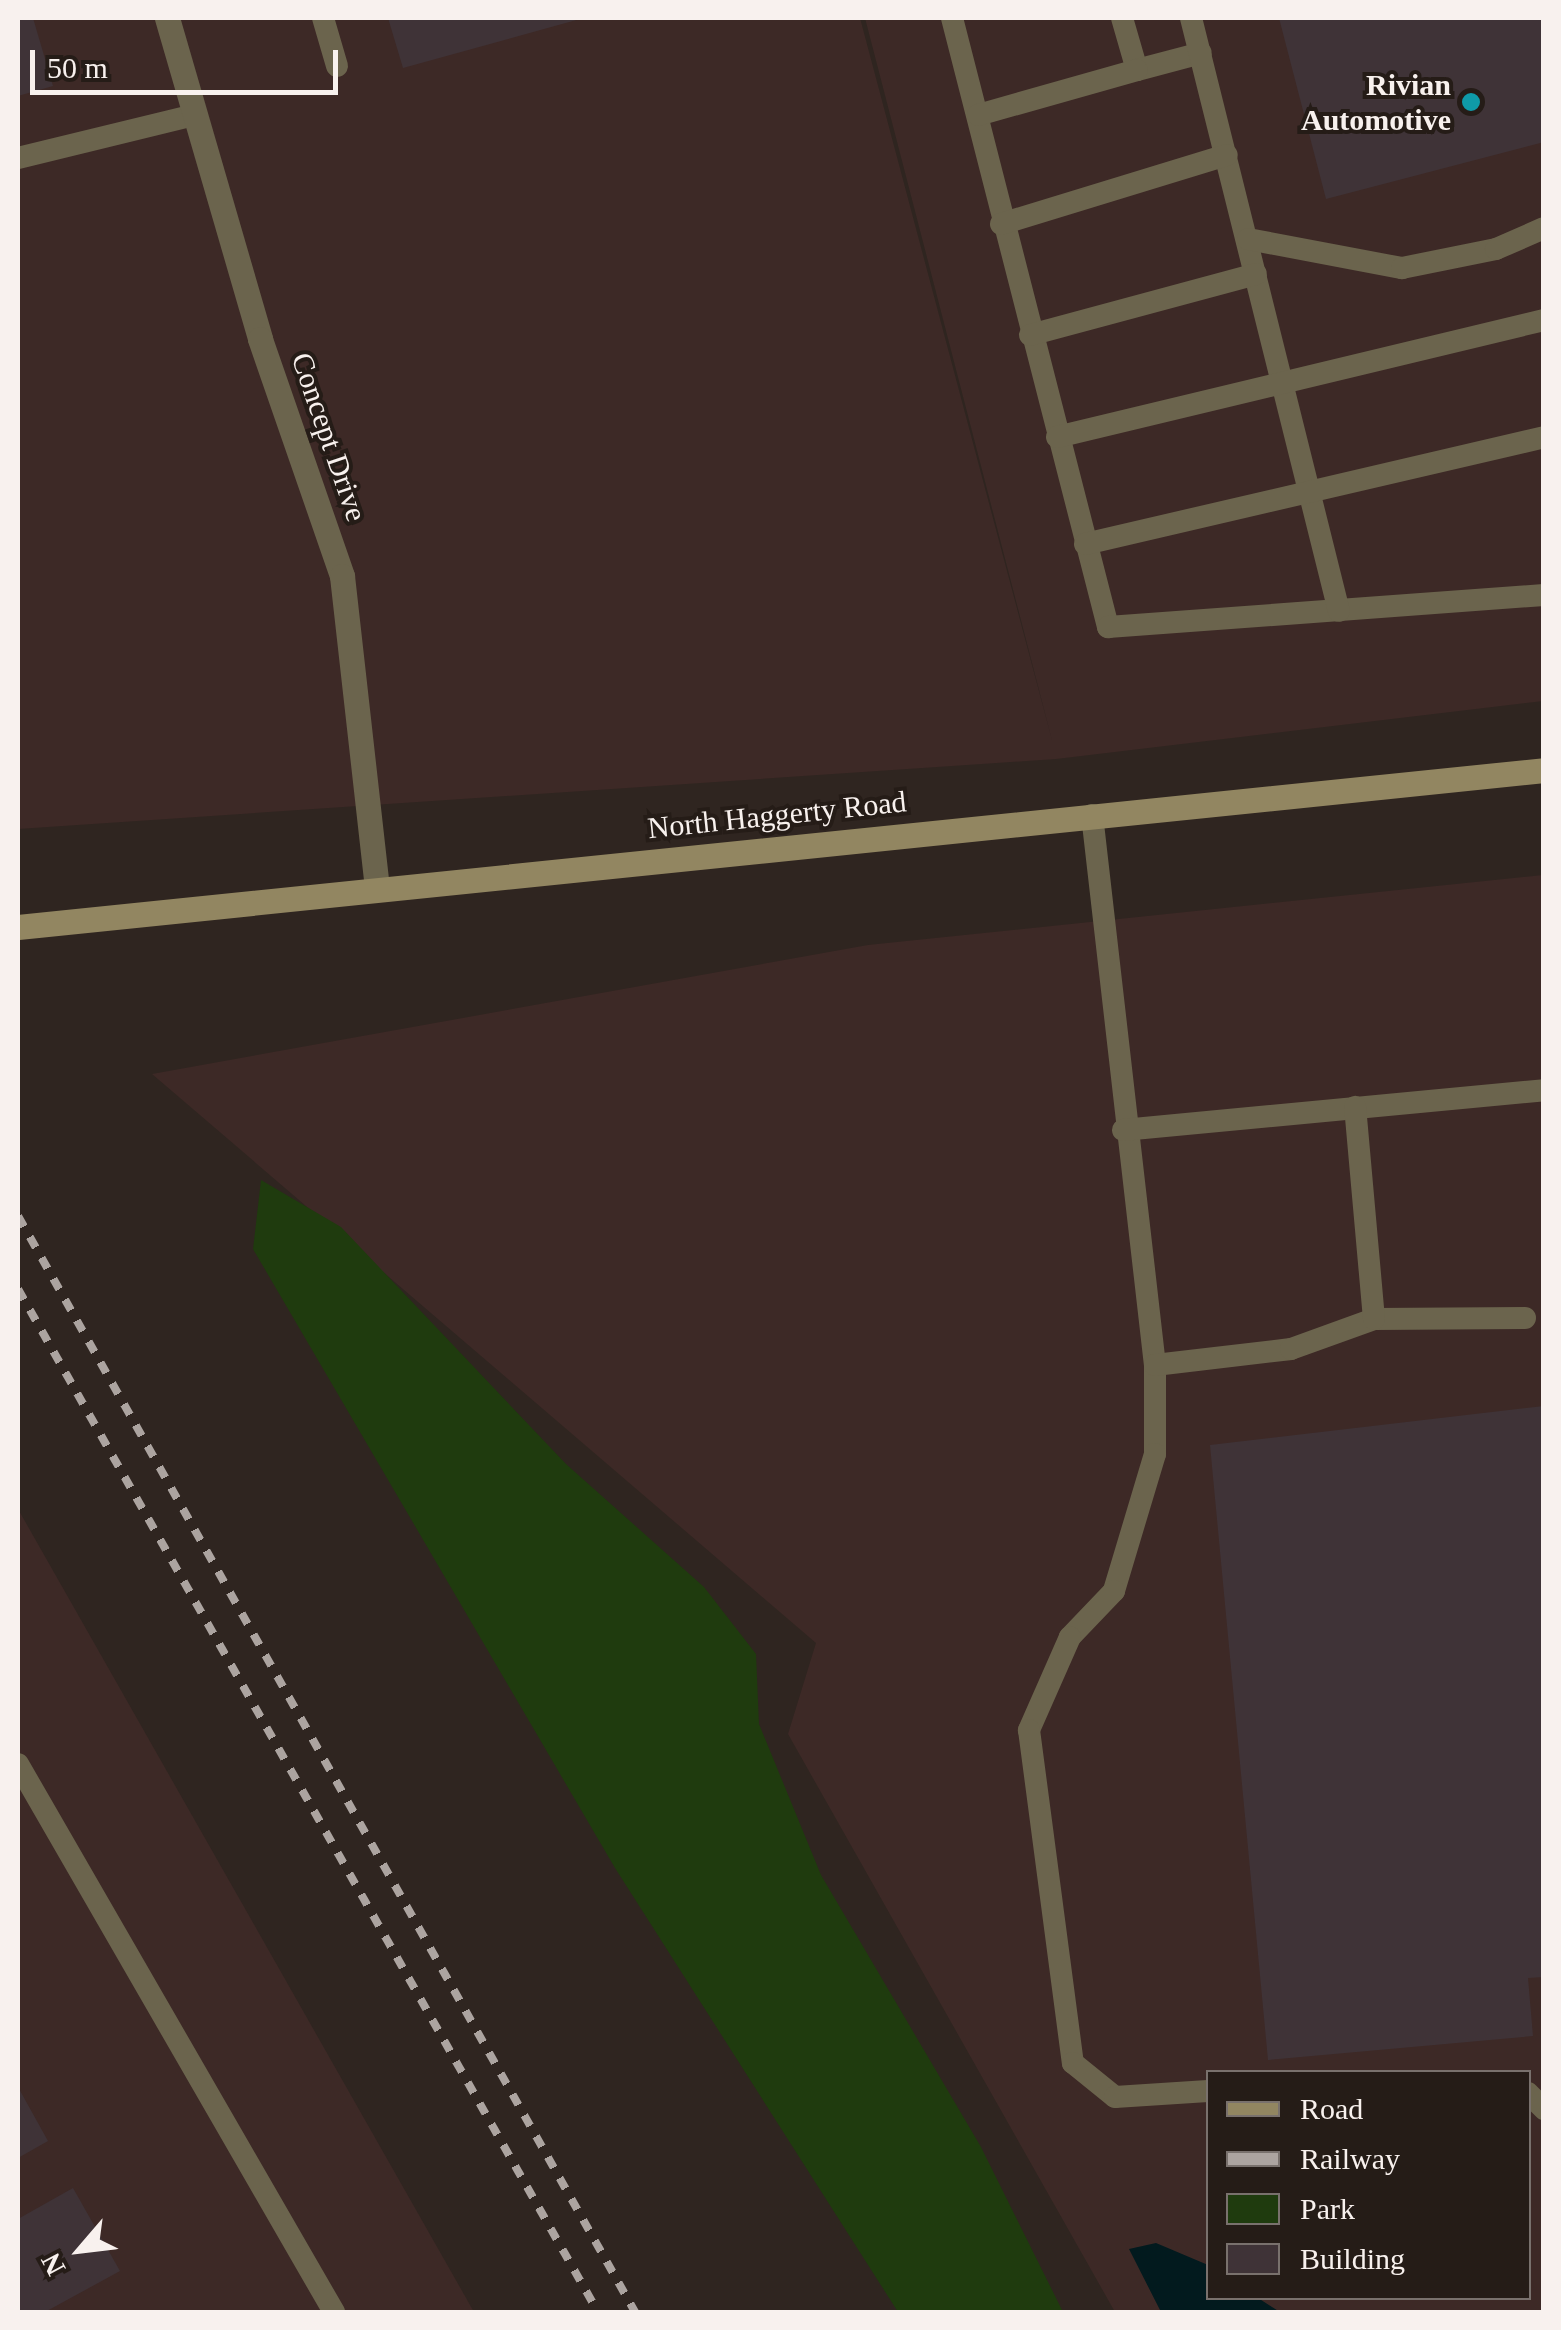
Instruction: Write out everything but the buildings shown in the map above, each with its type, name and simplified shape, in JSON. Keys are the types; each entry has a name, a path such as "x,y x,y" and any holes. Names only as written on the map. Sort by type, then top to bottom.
{"street":[{"name":"Concept Drive","path":"167,18 342,576 377,888"},
{"name":"North Haggerty Road","path":"18,926 1544,770"}],"lane":[{"path":"322,18 337,66"},
{"path":"952,18 978,114 1001,224 1108,628 1543,598"},
{"path":"1122,18 1137,70"},
{"path":"1192,18 1256,274 1288,382 1339,611"},
{"path":"978,114 1201,53"},
{"path":"18,158 195,115"},
{"path":"1001,224 1227,155"},
{"path":"1248,239 1402,268 1544,228"},
{"path":"1030,336 1256,274"},
{"path":"1058,436 1544,320"},
{"path":"1084,544 1544,437"},
{"path":"1092,816 1123,1130 1154,1365 1155,1454 1142,1510 1114,1591 1070,1638 1028,1730 1073,2062 1115,2097 1206,2092"},
{"path":"1123,1130 1544,1090"},
{"path":"1356,1108 1374,1320"},
{"path":"1154,1365 1290,1349 1374,1320 1525,1318"},
{"path":"18,1764 334,2312"}],"shaded area":[{"path":"18,18 860,18 1053,744 865,18 1543,18 1543,701 1056,759 18,829"},
{"path":"1543,875 1543,2312 1115,2312 788,1734 816,1643 152,1074 868,945"},
{"path":"18,1509 474,2312 18,2312"}],"green space":[{"path":"261,1180 341,1227 566,1464 704,1587 756,1654 759,1724 821,1875 981,2147 1063,2312 898,2312 615,1868 253,1249"}],"water":[{"path":"1156,2243 1206,2264 1206,2300 1261,2300 1280,2312 1161,2312 1129,2249"}],"railway":[{"path":"18,1216 635,2312"},
{"path":"18,1289 598,2312"}],"place":[{"name":"Rivian Automotive","path":"1471,102"}]}
